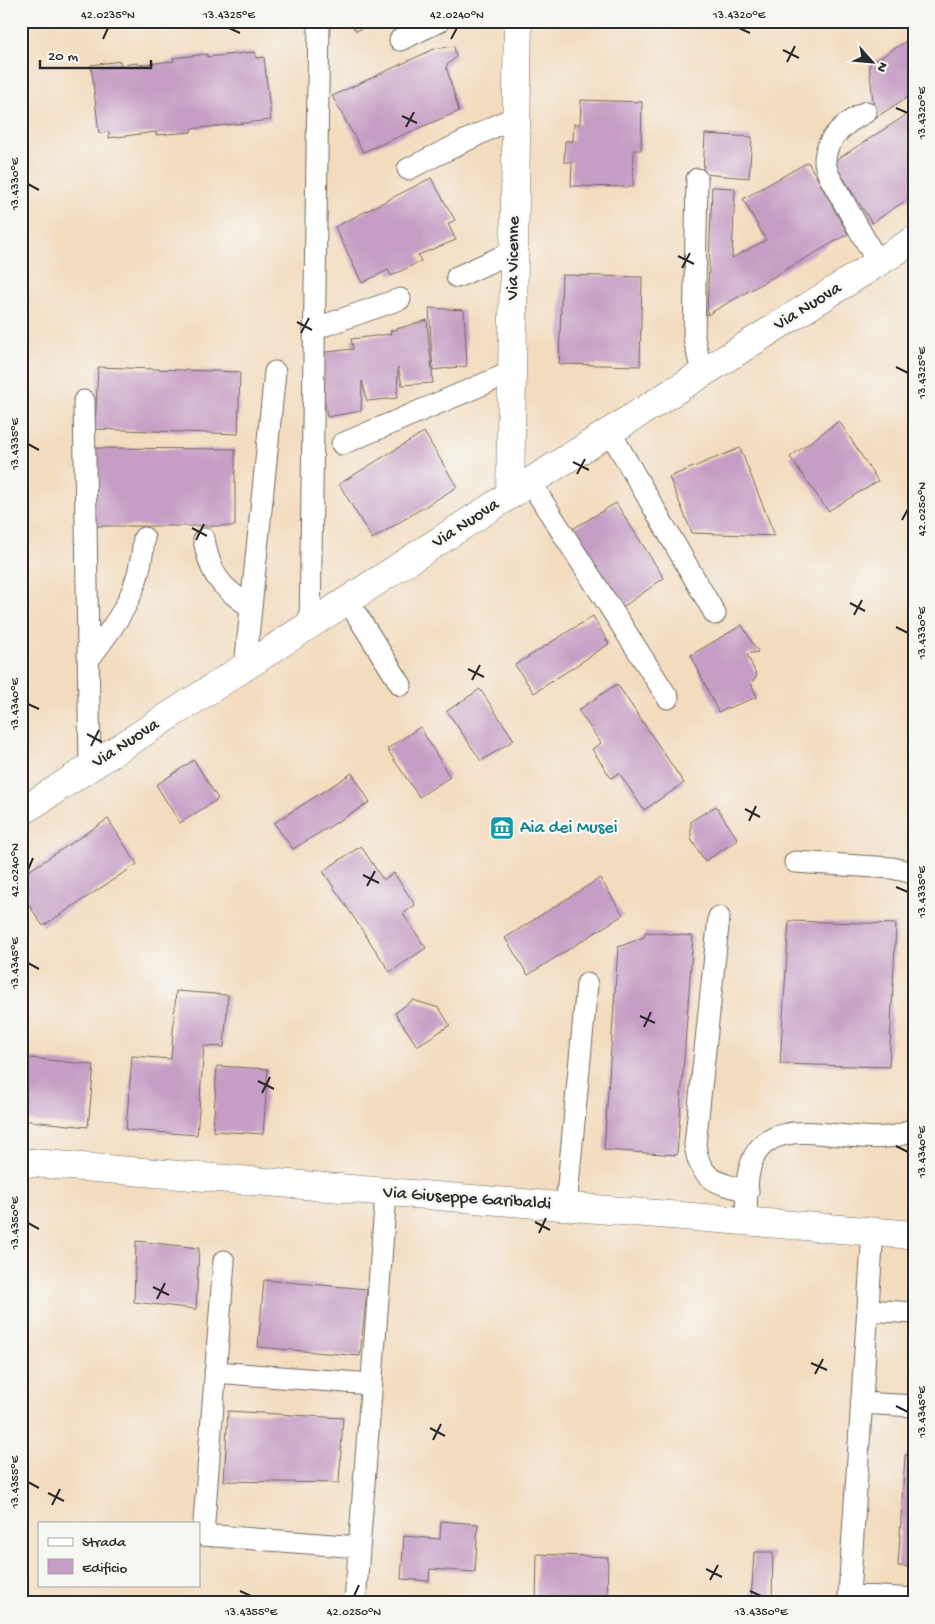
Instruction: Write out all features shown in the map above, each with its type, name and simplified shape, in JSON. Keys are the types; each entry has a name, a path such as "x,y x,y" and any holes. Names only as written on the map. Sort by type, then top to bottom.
{"street":[{"name":"Via Vicenne","path":"518,21 512,372 520,488"},
{"name":"Via Nuova","path":"21,812 520,488 914,240"},
{"name":"Via Giuseppe Garibaldi","path":"21,1162 914,1235"}],"lane":[{"path":"310,625 319,21"},
{"path":"400,40 440,21"},
{"path":"866,112 840,129 828,148 825,161 829,176 878,263"},
{"path":"408,169 516,116"},
{"path":"697,179 694,338 697,354 704,372"},
{"path":"457,277 514,251"},
{"path":"314,329 400,299"},
{"path":"245,667 275,372"},
{"path":"342,444 512,372"},
{"path":"84,401 90,768"},
{"path":"610,432 715,614"},
{"path":"520,488 668,698"},
{"path":"88,660 114,627 133,591 140,573 144,538"},
{"path":"204,539 211,568 218,580 227,590 251,607"},
{"path":"348,601 401,685"},
{"path":"796,862 892,868 914,874"},
{"path":"718,917 695,1145 697,1158 702,1170 709,1177 725,1184 748,1190"},
{"path":"566,1206 587,984"},
{"path":"746,1221 749,1170 752,1161 763,1144 772,1138 793,1132 878,1138 896,1136 914,1128"},
{"path":"355,1603 386,1193"},
{"path":"872,1231 849,1595 914,1599"},
{"path":"224,1261 203,1536 359,1547"},
{"path":"868,1310 914,1313"},
{"path":"215,1372 372,1384"},
{"path":"862,1403 914,1406"}],"building":[{"path":"349,21 377,21 356,31"},
{"path":"914,36 914,93 875,118 869,65"},
{"path":"454,46 456,57 446,66 459,111 363,152 332,96 434,49"},
{"path":"255,52 256,58 264,57 271,120 191,129 191,132 156,135 156,132 109,138 109,132 99,133 91,65 120,61 121,65 138,63 138,65 174,61 173,58 207,54 207,57"},
{"path":"581,100 642,102 641,150 634,150 633,187 571,186 572,162 564,162 565,141 573,141 574,124 580,124"},
{"path":"914,110 914,195 872,223 833,162"},
{"path":"705,134 752,137 749,178 703,174"},
{"path":"808,162 848,234 707,315 712,187 735,188 732,258 766,240 743,199"},
{"path":"431,178 455,220 448,224 456,240 418,255 421,261 391,276 388,270 362,283 335,227"},
{"path":"562,275 642,277 640,366 559,364"},
{"path":"429,308 464,310 467,366 433,370"},
{"path":"427,320 433,383 402,385 398,367 397,398 367,401 362,381 361,411 327,417 318,353 353,349 351,339 391,334 390,331"},
{"path":"98,367 240,372 238,434 95,429"},
{"path":"839,421 878,481 828,511 790,457"},
{"path":"424,432 457,487 372,539 339,484"},
{"path":"93,448 235,449 235,526 93,526"},
{"path":"740,448 775,536 692,533 669,477"},
{"path":"616,503 664,578 620,609 571,530"},
{"path":"593,616 609,644 534,693 515,665"},
{"path":"742,625 758,652 747,654 757,676 751,683 757,697 718,712 691,655"},
{"path":"617,684 684,783 644,810 619,773 611,778 592,749 601,743 578,710"},
{"path":"480,689 514,740 481,761 447,711"},
{"path":"420,727 450,777 419,797 387,749"},
{"path":"194,760 218,799 180,823 156,785"},
{"path":"352,773 370,802 293,849 274,823"},
{"path":"716,806 738,840 705,861 691,839 691,821"},
{"path":"108,819 137,864 43,926 21,893 21,876"},
{"path":"361,846 383,880 394,873 415,905 403,914 426,948 390,972 323,871"},
{"name":"Aia dei Musei","path":"600,878 623,915 528,975 505,938"},
{"path":"789,921 896,924 889,1067 780,1064"},
{"path":"645,932 693,936 677,1155 604,1150 618,947 644,937"},
{"path":"176,991 228,995 224,1047 204,1046 197,1135 126,1130 132,1056 171,1059"},
{"path":"413,1000 439,1008 450,1025 417,1046 395,1013"},
{"path":"21,1057 94,1065 88,1127 21,1120"},
{"path":"217,1066 268,1069 263,1134 213,1131"},
{"path":"136,1241 199,1248 196,1309 134,1302"},
{"path":"264,1280 367,1289 360,1356 258,1347"},
{"path":"228,1411 343,1418 339,1483 224,1481"},
{"path":"905,1455 914,1456 914,1567 898,1566"},
{"path":"441,1521 478,1524 475,1572 430,1569 429,1581 401,1579 404,1536 440,1539"},
{"path":"754,1552 773,1552 772,1603 751,1603"},
{"path":"537,1554 608,1557 607,1603 536,1603"}],"place":[{"name":"Aia dei Musei","path":"502,828"}]}
